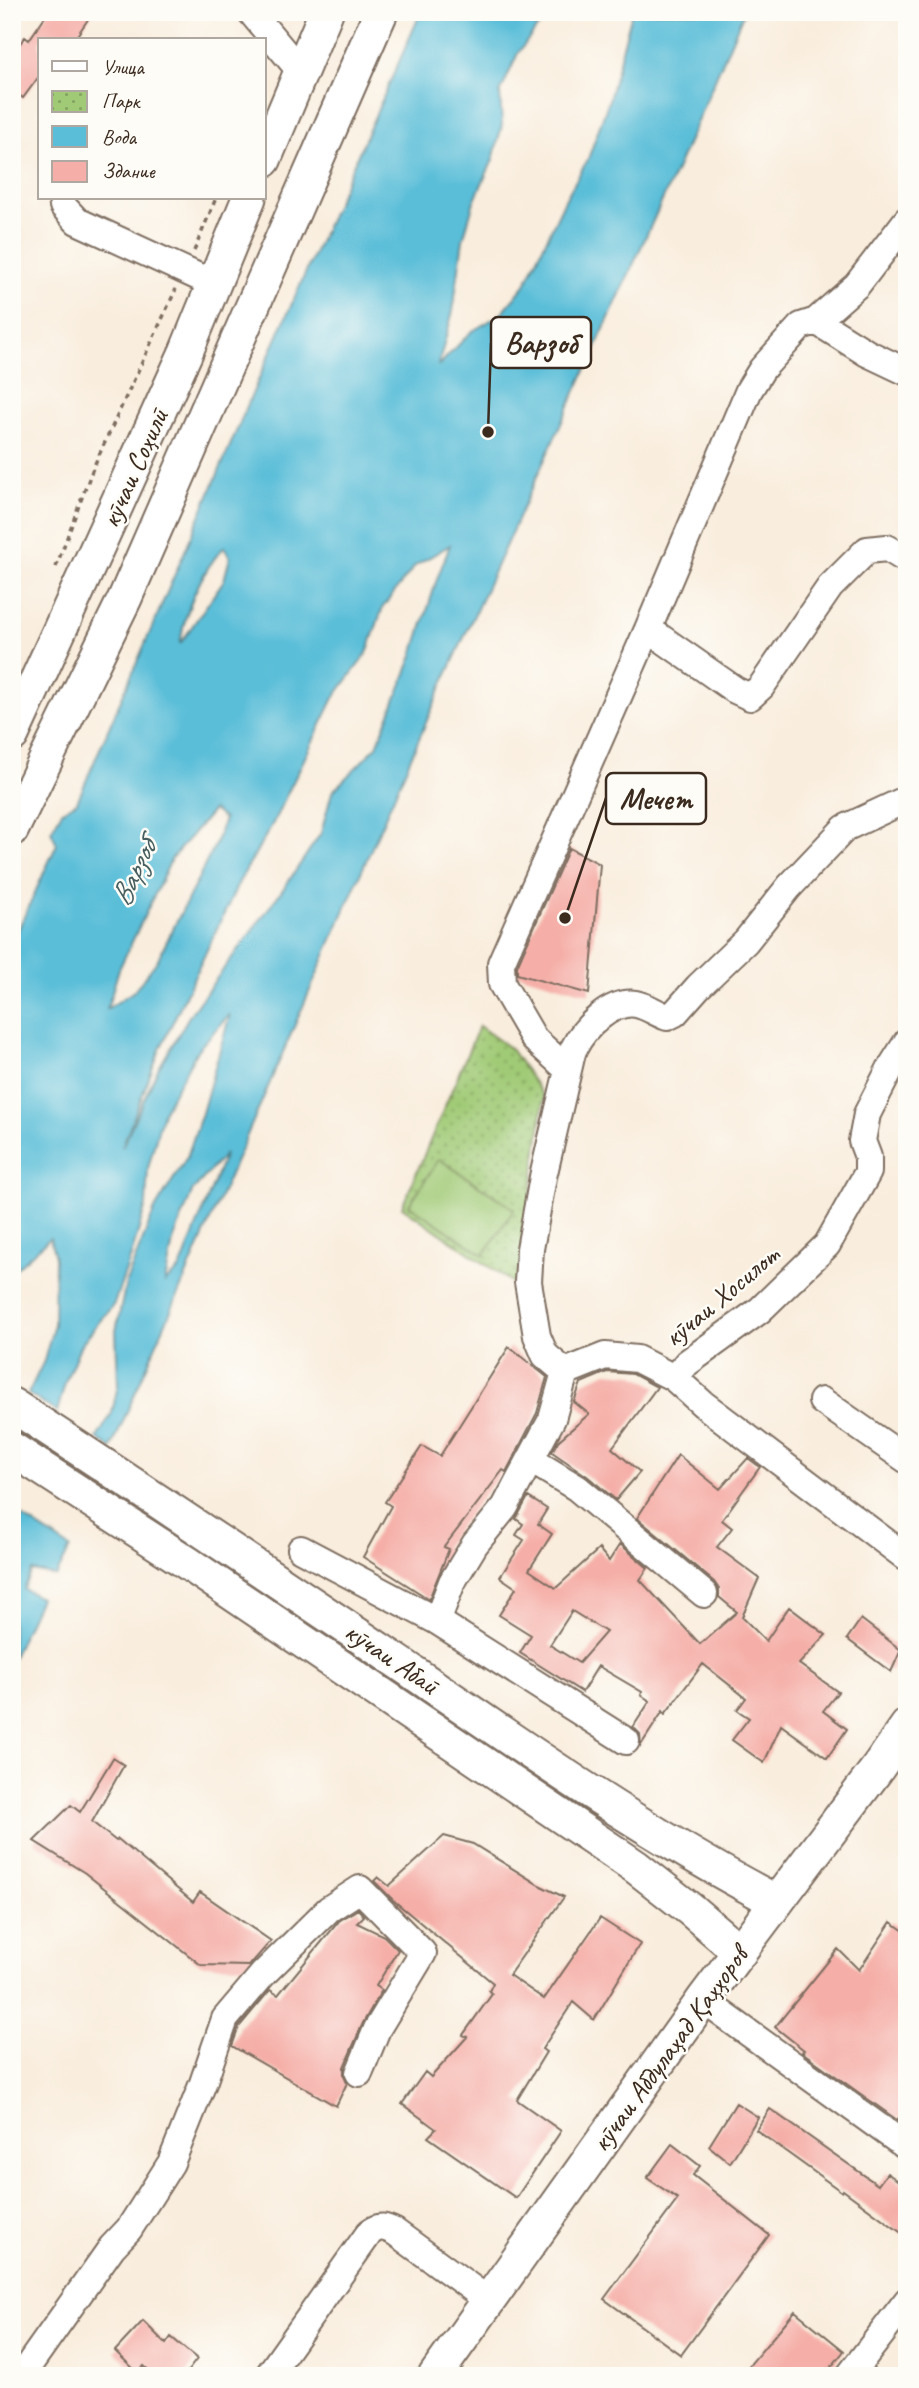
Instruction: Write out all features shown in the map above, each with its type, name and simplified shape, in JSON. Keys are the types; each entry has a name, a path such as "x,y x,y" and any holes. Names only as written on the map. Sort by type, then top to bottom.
{"main road":[{"path":"12,829 125,598 381,12"},
{"path":"267,143 321,24"},
{"path":"321,24 322,56 335,62 362,56"},
{"path":"267,143 292,136 308,142 319,157"},
{"name":"кӯчаи Соҳилӣ","path":"14,729 101,541 199,278 248,200"},
{"name":"кӯчаи Абаӣ","path":"12,1405 658,1835 777,1902"},
{"name":"кӯчаи Абаӣ","path":"12,1449 189,1564 636,1867 740,1952"},
{"name":"кӯчаи Абдулаҳад Қаҳҳоров","path":"435,2376 703,2000 907,1726"}],"street":[{"path":"251,12 301,72"},
{"path":"62,200 63,206 76,221 199,278"},
{"path":"568,1070 534,1040 502,984 500,963 648,629 749,390 762,369 801,326 816,321 857,285 907,220"},
{"path":"816,321 867,353 907,372"},
{"path":"648,629 735,690 750,697 761,687 830,587 867,550 887,548 907,560"},
{"path":"565,1371 545,1355 537,1336 528,1282 530,1249 541,1189 574,1048 595,1020 626,1003 647,1007 667,1017 675,1013 746,941 796,879 845,828 907,799"},
{"name":"кӯчаи Хосилот","path":"674,1378 687,1363 760,1310 827,1245 868,1172 868,1157 862,1141 865,1122 890,1069 907,1042"},
{"path":"565,1371 605,1356 637,1359 674,1378 702,1404 907,1558"},
{"path":"437,1620 452,1582 475,1544 505,1507 531,1460 552,1419 565,1371"},
{"path":"822,1401 907,1460"},
{"path":"531,1460 577,1488 704,1594"},
{"path":"301,1549 437,1620 626,1741"},
{"path":"21,2376 104,2258 130,2229 171,2163 225,2019 264,1973 320,1918 360,1889 423,1953 377,2029 359,2073"},
{"path":"703,2000 907,2147"},
{"path":"268,2376 370,2232 377,2227 395,2232 488,2300"},
{"path":"849,2376 907,2301"}],"path":[{"path":"56,567 93,468 199,278 216,200"}],"green space":[{"path":"479,1026 511,1049 544,1097 519,1287 402,1207"},
{"path":"439,1159 514,1209 484,1255 409,1205"}],"water":[{"path":"421,12 549,12 518,53 500,93 502,125 493,160 474,201 463,240 453,311 438,366 471,332 501,314 525,285 566,198 588,159 609,100 632,12 744,12 677,168 441,688 111,1449 97,1438 112,1413 118,1385 116,1331 126,1282 155,1209 187,1157 230,1014 198,1049 163,1112 148,1168 146,1205 131,1256 114,1304 81,1344 66,1380 57,1412 28,1394 44,1361 54,1324 55,1258 50,1238 12,1272 12,943 57,844 51,831 62,811 77,802 263,369","holes":["450,545 412,658 377,746 332,792 321,833 191,1013 157,1071 122,1147 161,1047 239,882 273,823 334,698 367,653 383,607 415,566","224,547 230,557 224,580 180,644 195,592 215,557","213,810 224,819 215,845 157,961 134,991 107,1009 119,969 172,858","225,1154 180,1269 165,1282 173,1241 193,1190"]},
{"path":"12,1510 70,1548 56,1576 32,1571 24,1589 40,1598 12,1659"}],"building":[{"path":"48,12 93,12 75,38 38,38 38,78 23,98 12,90 12,54 25,37 29,40"},
{"path":"569,848 600,864 589,994 517,974 517,966"},
{"path":"509,1347 547,1377 537,1413 506,1472 503,1470 444,1547 449,1549 429,1599 363,1557 391,1506 385,1502 422,1446 440,1456"},
{"path":"607,1372 633,1374 657,1387 612,1448 640,1472 616,1500 552,1452 558,1441 589,1414 574,1402 581,1383"},
{"path":"678,1455 720,1489 748,1458 760,1467 722,1520 732,1528 717,1547 759,1578 742,1617 766,1641 789,1607 826,1635 799,1664 838,1692 823,1711 847,1729 827,1758 781,1725 764,1763 732,1740 749,1718 737,1710 746,1698 703,1664 665,1714 663,1711 641,1745 640,1734 633,1727 650,1701 641,1695 642,1692 598,1666 582,1692 520,1653 531,1635 499,1615 516,1588 500,1577 524,1540 516,1535 523,1524 516,1519 528,1497 547,1509 538,1524 552,1534 529,1570 556,1588 599,1549 609,1561 620,1544 648,1568 640,1580 700,1644 737,1612 719,1597 719,1589 714,1582 637,1518","holes":["572,1611 606,1632 579,1663 550,1645"]},
{"path":"861,1619 901,1650 891,1672 847,1639"},
{"path":"113,1758 124,1765 92,1822 116,1841 118,1839 193,1902 200,1892 271,1941 249,1966 201,1965 85,1873 34,1841 71,1805 80,1812"},
{"path":"444,1836 473,1844 539,1885 564,1897 509,1975 544,1999 600,1918 640,1944 594,2020 573,2002 542,2049 546,2052 517,2100 561,2131 516,2198 428,2137 436,2129 402,2104 425,2072 431,2077 467,2037 463,2035 492,1994 489,1991 493,1983 374,1881 378,1877 389,1886"},
{"path":"358,1909 364,1916 357,1923 384,1936 398,1950 376,1986 382,1990 363,2023 344,2067 347,2083 336,2106 232,2046 239,2027 270,1990 278,1995 339,1921"},
{"path":"891,1922 907,1933 907,2110 897,2120 802,2052 804,2050 775,2027 838,1949 859,1970"},
{"path":"736,2103 758,2117 730,2163 709,2146"},
{"path":"770,2109 878,2185 887,2173 907,2187 907,2237 756,2130"},
{"path":"672,2144 700,2166 693,2175 769,2235 681,2355 604,2299 678,2199 647,2178"},
{"path":"795,2311 844,2351 824,2376 758,2376 747,2368"},
{"path":"143,2321 166,2344 171,2337 197,2359 184,2376 155,2376 144,2366 138,2373 115,2351"}],"place":[{"name":"Варзоб","path":"488,432"},
{"name":"Мечет","path":"565,918"}]}
